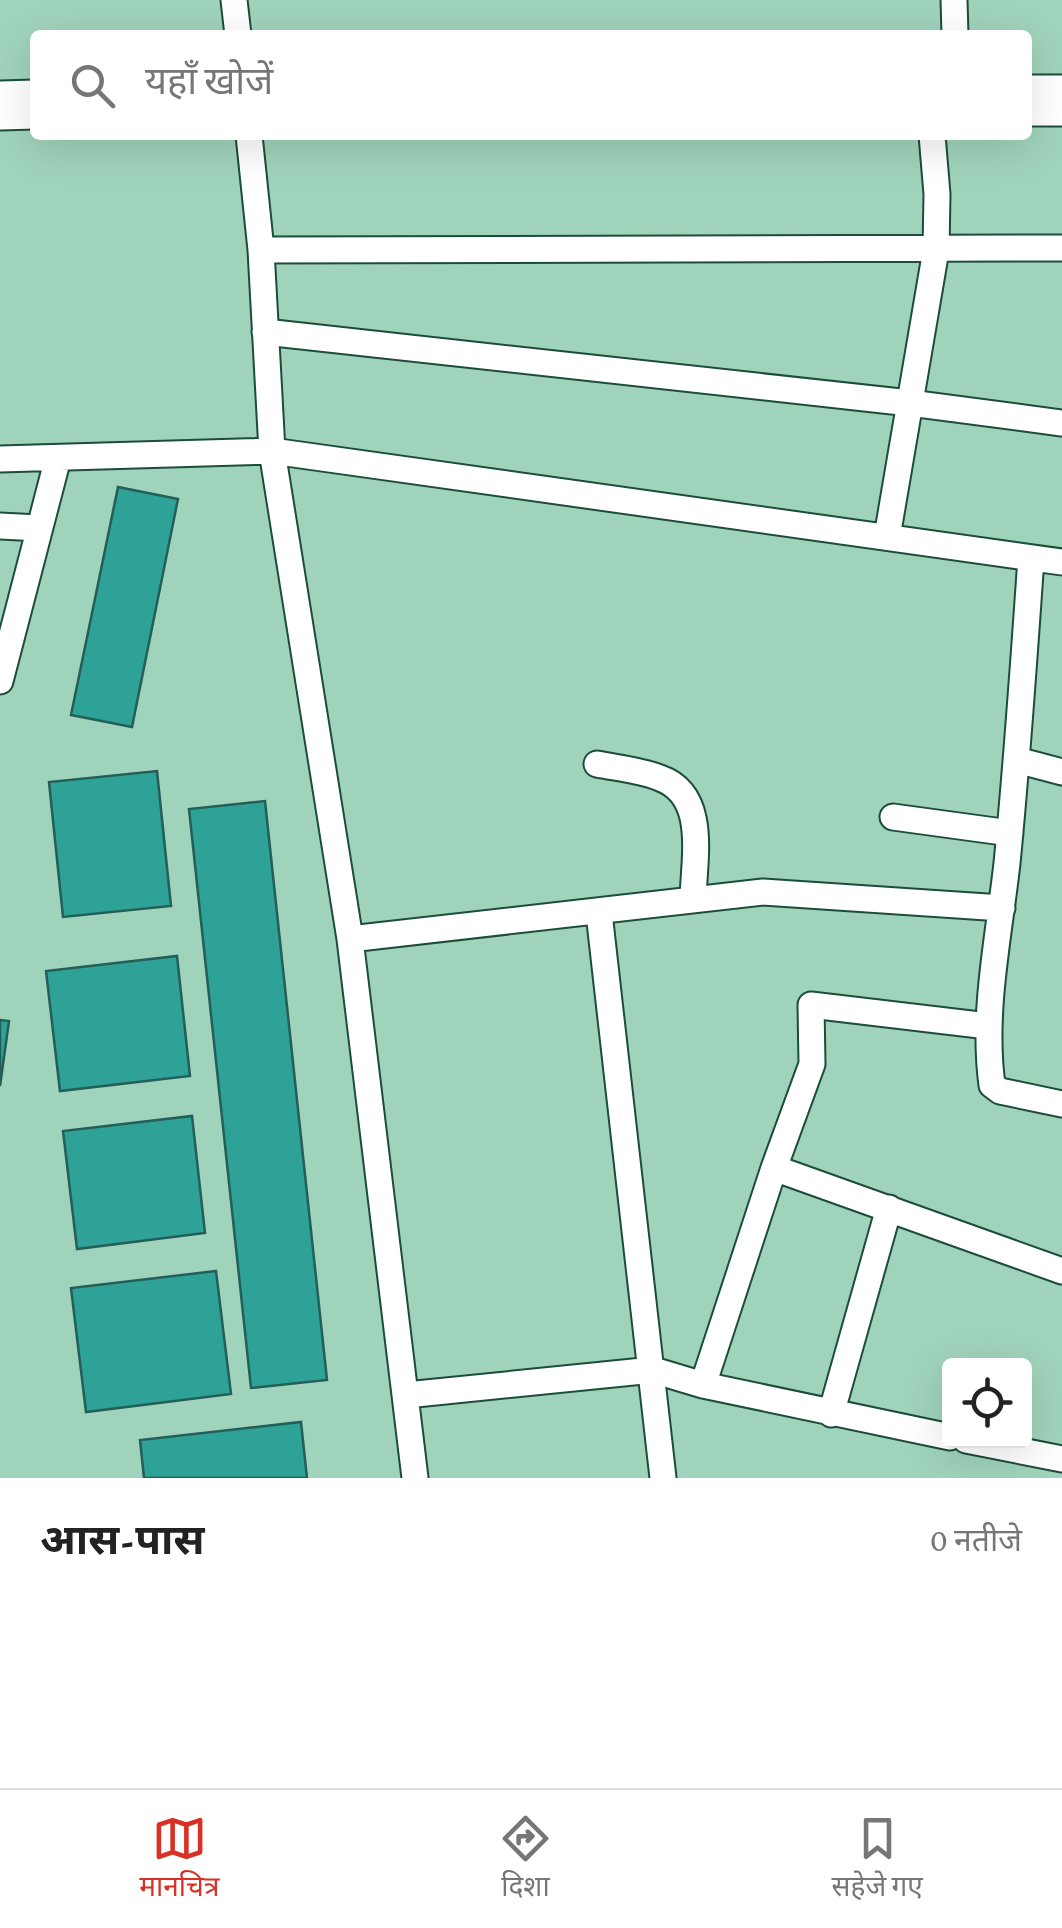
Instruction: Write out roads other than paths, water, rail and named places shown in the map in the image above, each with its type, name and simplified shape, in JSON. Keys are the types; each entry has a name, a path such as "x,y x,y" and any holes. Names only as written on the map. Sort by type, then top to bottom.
{"street":[{"path":"234,0 237,30"},
{"path":"954,0 955,30"},
{"path":"1032,88 1062,88"},
{"path":"0,94 30,93"},
{"path":"1032,113 1062,112"},
{"path":"0,117 30,116"},
{"path":"250,140 261,250 272,452 350,939 415,1478"},
{"path":"887,538 936,250 932,140"},
{"path":"261,250 1062,248"},
{"path":"266,332 910,402 1062,423"},
{"path":"0,459 272,452 1062,562"},
{"path":"0,681 58,458"},
{"path":"0,526 40,528"},
{"path":"1031,558 1017,760 988,1026 992,1085 1000,1091 1062,1104"},
{"path":"1017,760 1062,772"},
{"path":"597,764 661,778 679,789 692,806 694,899"},
{"path":"893,816 1010,832"},
{"path":"350,939 763,892 1002,908"},
{"path":"600,912 664,1478"},
{"path":"702,1386 812,1064 810,1005 988,1026"},
{"path":"774,1168 1062,1271"},
{"path":"831,1414 889,1208"},
{"path":"406,1396 653,1370 702,1386 942,1435"},
{"path":"1006,1448 1062,1459"}]}
